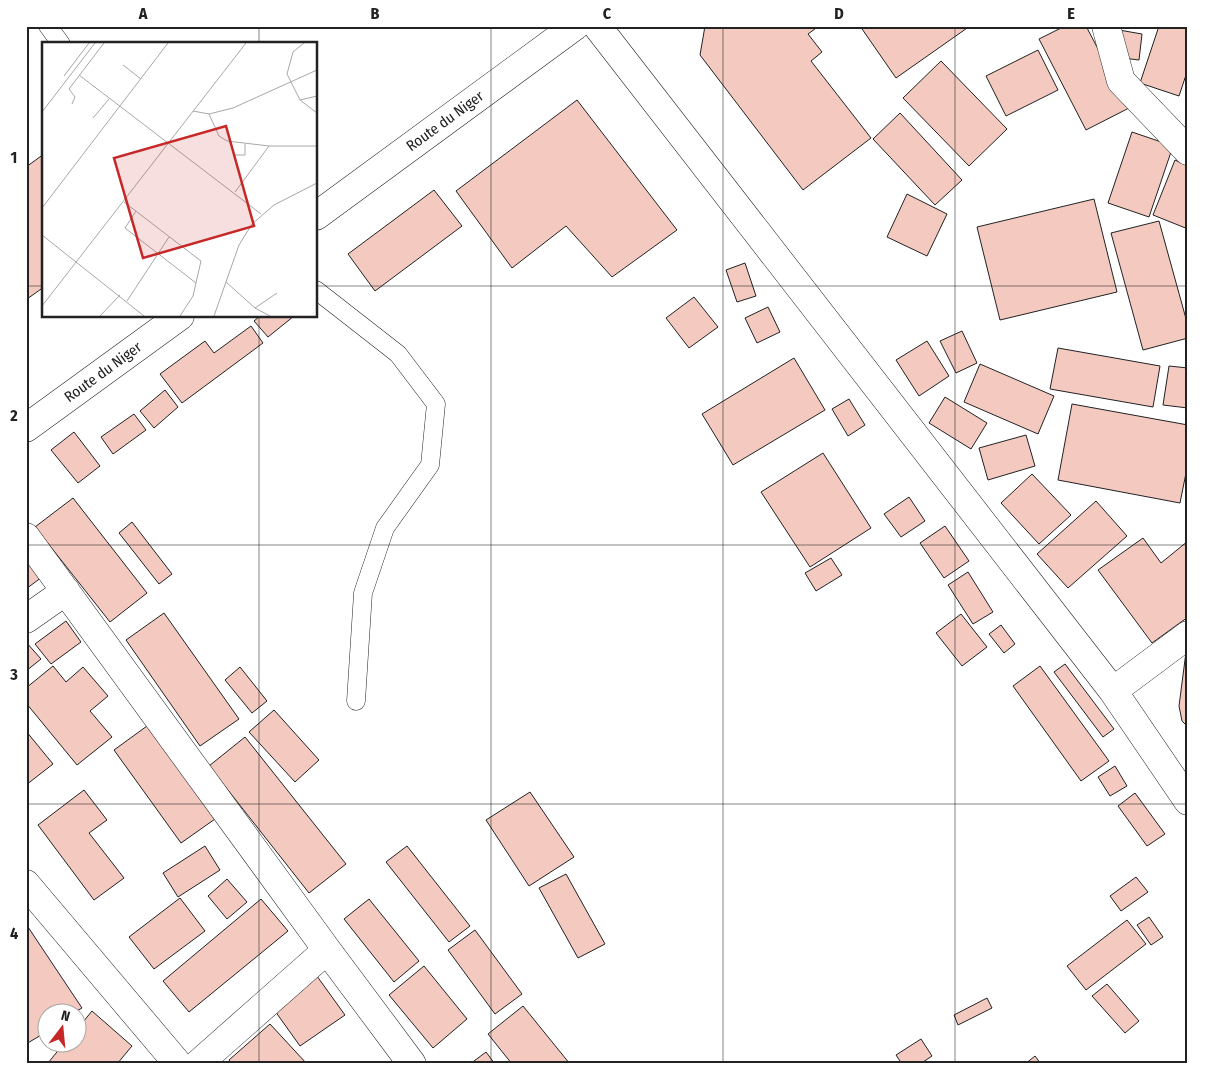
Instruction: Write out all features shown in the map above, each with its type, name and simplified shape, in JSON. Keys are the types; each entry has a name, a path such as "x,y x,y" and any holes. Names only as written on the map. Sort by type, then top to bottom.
{"street":[{"name":"Route du Niger","path":"318,215 574,26"},
{"path":"597,26 1113,691 1188,800"},
{"path":"1106,26 1121,81 1188,151"},
{"name":"Route du Niger","path":"26,428 177,318"},
{"path":"26,537 412,1064"},
{"path":"26,619 66,591"},
{"path":"1113,691 1188,636"},
{"path":"26,884 178,1064"},
{"path":"198,1064 327,950"}],"lane":[{"path":"48,26 60,42"},
{"path":"318,292 398,354 436,404 430,465 386,528 363,593 356,701"}],"building":[{"path":"705,26 819,26 808,34 822,52 811,61 871,138 803,190 700,55"},
{"path":"860,26 970,26 896,78"},
{"path":"1065,26 1086,26 1129,108 1086,130 1039,39"},
{"path":"1159,26 1188,26 1188,69 1179,96 1140,83"},
{"path":"1119,30 1142,34 1139,60 1115,57"},
{"path":"1038,50 1058,90 1006,116 986,76"},
{"path":"941,61 1007,129 969,166 903,98"},
{"path":"577,100 677,230 612,277 566,226 512,268 456,191"},
{"path":"900,113 962,180 935,205 873,139"},
{"path":"1132,132 1173,146 1149,217 1108,203"},
{"path":"42,155 42,288 27,299 26,167"},
{"path":"1175,160 1188,166 1188,229 1153,215"},
{"path":"434,190 462,226 375,291 348,254"},
{"path":"907,194 947,214 927,256 887,237"},
{"path":"1094,199 1117,292 1000,320 977,227"},
{"path":"1159,221 1188,326 1188,338 1143,350 1111,233"},
{"path":"745,263 756,296 737,302 726,270"},
{"path":"694,297 718,327 689,348 666,318"},
{"path":"768,307 780,332 757,343 745,318"},
{"path":"258,318 292,318 268,337 254,321"},
{"path":"251,326 263,343 182,403 160,374 205,341 214,353"},
{"path":"962,331 977,363 956,373 940,341"},
{"path":"927,341 949,376 919,396 896,360"},
{"path":"1058,348 1160,366 1153,407 1050,389"},
{"path":"794,358 825,410 733,465 702,414"},
{"path":"980,364 1054,396 1038,434 964,402"},
{"path":"1169,366 1188,368 1188,408 1163,405"},
{"path":"165,390 178,407 154,428 140,411"},
{"path":"945,397 987,423 971,449 929,423"},
{"path":"849,399 865,425 848,436 832,409"},
{"path":"1072,404 1188,425 1188,463 1180,503 1058,480"},
{"path":"134,414 146,430 113,454 101,437"},
{"path":"74,432 100,466 78,483 51,450"},
{"path":"1026,435 1035,466 988,480 979,448"},
{"path":"823,453 871,528 810,567 761,492"},
{"path":"1032,474 1071,515 1039,544 1001,503"},
{"path":"909,497 925,521 901,537 884,514"},
{"path":"73,498 147,593 110,622 35,527"},
{"path":"1096,501 1127,536 1068,588 1037,554"},
{"path":"132,522 172,574 159,584 119,533"},
{"path":"945,526 969,561 944,578 920,543"},
{"path":"1143,538 1161,563 1188,541 1188,617 1152,643 1098,570"},
{"path":"26,547 46,574 26,589"},
{"path":"831,558 842,575 816,591 805,573"},
{"path":"968,572 993,612 973,624 948,585"},
{"path":"164,613 239,719 200,746 126,640"},
{"path":"961,614 987,647 962,666 936,633"},
{"path":"66,621 81,642 51,664 35,644"},
{"path":"1001,625 1015,644 1004,653 989,634"},
{"path":"26,642 41,659 26,671"},
{"path":"1188,651 1188,727 1182,721 1179,706 1186,652"},
{"path":"1065,664 1114,729 1103,737 1054,672"},
{"path":"53,666 66,682 83,667 108,696 90,711 112,737 77,765 26,703 26,688"},
{"path":"1040,666 1109,761 1081,781 1013,686"},
{"path":"240,667 267,701 252,713 225,680"},
{"path":"274,710 319,760 295,782 249,732"},
{"path":"147,726 215,819 181,843 114,750"},
{"path":"26,731 53,764 26,785"},
{"path":"245,737 346,864 309,893 209,766"},
{"path":"1115,766 1127,786 1110,796 1098,777"},
{"path":"84,790 107,820 89,833 124,878 94,900 38,825"},
{"path":"530,792 574,857 529,886 486,820"},
{"path":"1135,793 1165,834 1147,846 1118,806"},
{"path":"205,846 220,870 178,897 163,873"},
{"path":"407,846 470,926 449,942 386,862"},
{"path":"566,874 605,944 578,958 539,888"},
{"path":"1136,877 1148,892 1121,911 1110,896"},
{"path":"227,879 247,902 227,919 208,896"},
{"path":"180,898 205,931 154,969 129,937"},
{"path":"261,899 288,931 189,1012 163,981"},
{"path":"369,899 419,961 394,982 344,919"},
{"path":"1149,917 1163,937 1151,945 1137,925"},
{"path":"1127,920 1146,944 1086,990 1067,966"},
{"path":"26,924 78,1002 38,1002 38,1037 26,1044"},
{"path":"475,930 522,994 495,1014 448,950"},
{"path":"424,966 467,1019 433,1048 389,995"},
{"path":"314,972 345,1015 300,1046 270,1004"},
{"path":"1107,984 1139,1021 1125,1033 1092,996"},
{"path":"987,998 992,1008 958,1025 954,1015"},
{"path":"523,1006 570,1064 512,1064 488,1034"},
{"path":"92,1011 132,1046 117,1064 49,1064 57,1052 88,1052 88,1016"},
{"path":"270,1024 307,1064 232,1064 229,1060"},
{"path":"921,1039 932,1056 920,1064 902,1064 896,1055"},
{"path":"486,1052 495,1064 470,1064"},
{"path":"1035,1056 1041,1064 1025,1064"}]}
